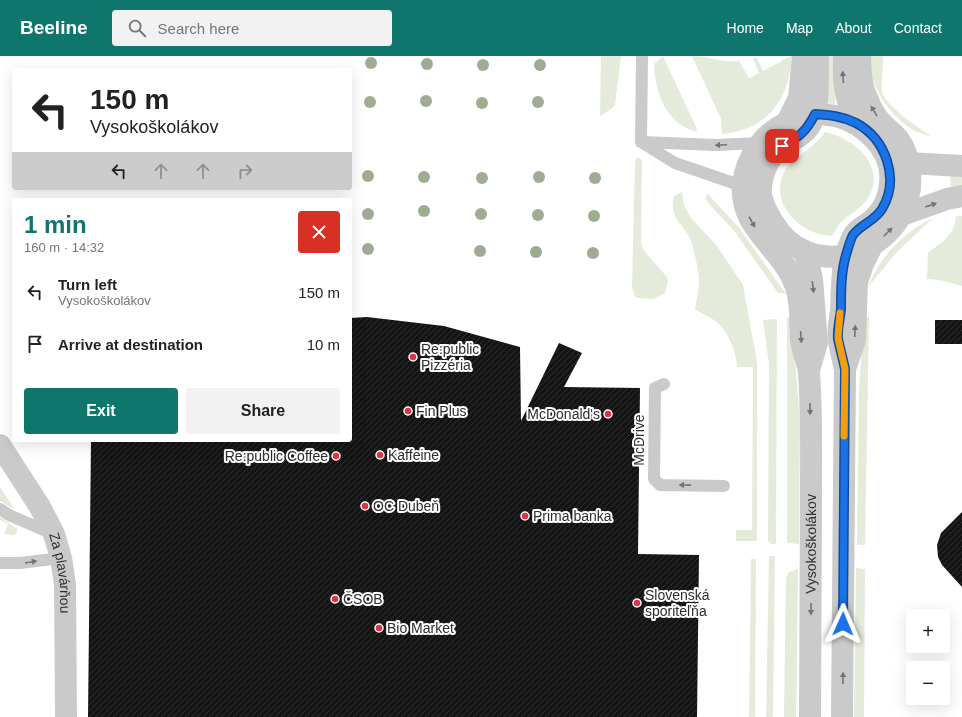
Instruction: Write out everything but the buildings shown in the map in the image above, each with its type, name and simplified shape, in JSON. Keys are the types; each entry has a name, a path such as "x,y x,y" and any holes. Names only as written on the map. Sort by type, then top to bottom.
{"street":[{"name":"Vysokoškolákov","path":"786,122 799,98 803,56"},
{"name":"Vysokoškolákov","path":"810,717 811,456 809,370 801,343 799,300 790,270 762,239 751,222 744,206 769,161 782,146 798,137 808,128 815,114 818,56"},
{"name":"Vysokoškolákov","path":"844,56 844,89 850,112 857,124"},
{"name":"Vysokoškolákov","path":"842,717 845,369 838,338 842,274 852,236 873,220 882,209 888,197 892,147 881,122 867,99 861,80 860,56"},
{"name":"Vysokoškolákov","path":"815,114 831,115 857,124 872,136 892,147 908,163 910,179 908,197 902,215 891,231 872,246 846,257 817,255 802,250 777,230 752,190 747,167 760,143 768,134 786,122 815,114"},
{"path":"892,147 962,152"},
{"path":"908,163 962,166"},
{"path":"902,215 947,199 962,196"},
{"name":"Vysokoškolákov","path":"845,369 855,340 857,282 863,264 872,246"},
{"name":"Vysokoškolákov","path":"802,250 809,265 812,279 817,343 809,370"},
{"name":"Za plavárňou","path":"0,445 40,507 54,534 61,558 65,584 66,717"}],"lane":[{"path":"641,142 642,56"},
{"path":"641,142 715,145 760,143"},
{"path":"641,142 675,163 752,190"},
{"name":"McDrive","path":"664,384 655,388 654,479 660,485 724,486"},
{"path":"0,509 9,515 54,534"},
{"path":"0,563 20,563 61,558"}],"green space":[{"path":"601,56 621,56 615,105 600,116"},
{"path":"663,56 697,132 686,128 677,122 664,106 657,86 654,64"},
{"path":"692,56 727,61 739,61 749,78 759,73 753,59 754,57 757,58 763,71 792,56 786,86 781,99 773,110 764,119 752,126 738,131 722,134 721,119"},
{"path":"824,56 837,56 835,104 822,103"},
{"path":"869,56 883,56 882,91 884,97 903,116 932,137 908,127 890,110 872,78 869,67"},
{"path":"825,132 848,141 858,148 866,157 874,177 872,189 866,201 842,221 832,236 814,232 799,224 785,208 780,191 782,177 786,169 812,146"},
{"path":"638,157 642,160 641,243 644,251 667,277 668,282 665,293 653,299 637,298 632,287 635,161"},
{"path":"950,175 962,175 962,185 951,187"},
{"path":"682,192 684,205 691,218 717,246 743,285 757,362 757,541 736,541 736,530 752,530 753,367 737,367 733,346 722,327 711,318 695,309 699,284 695,257 691,241 675,216 673,210 674,196"},
{"path":"707,193 739,228 786,294 778,293 735,232 708,203 706,198"},
{"path":"956,216 962,216 962,286 939,280 927,279 928,253 947,238 953,228"},
{"path":"933,218 897,252 868,287 879,265 894,246 902,238"},
{"path":"864,316 869,317 865,545 857,545 859,391"},
{"path":"787,317 792,317 800,423 799,544 787,543"},
{"path":"777,319 776,544 771,544 768,541 769,364 763,320"},
{"path":"0,487 15,510 0,501"},
{"path":"0,517 17,529 17,532 14,535 4,534 8,524 0,520"},
{"path":"769,556 775,556 773,717 766,717"},
{"path":"751,559 756,559 755,717 749,717"},
{"path":"856,568 865,569 864,717 854,717"},
{"path":"798,569 796,717 784,717 786,578 789,572"}],"slow traffic":[{"path":"840,313 838,338 845,369 844,436"}],"place":[{"name":"Re:public Pizzéria","path":"413,357"},
{"name":"Fin Plus","path":"408,411"},
{"name":"McDonald's","path":"608,414"},
{"name":"Kaffeine","path":"380,455"},
{"name":"Re:public Coffee","path":"336,456"},
{"name":"OC Dubeň","path":"365,506"},
{"name":"Prima banka","path":"525,516"},
{"name":"ČSOB","path":"335,599"},
{"name":"Slovenská sporiteľňa","path":"637,603"},
{"name":"Bio Market","path":"379,628"}],"route":[{"path":"782,146 798,137 808,128 815,114 831,115 843,118 857,124 872,136 884,153 890,173 888,197 882,209 873,220 852,236 842,274 841,310 838,338 845,369 843,624"}]}
